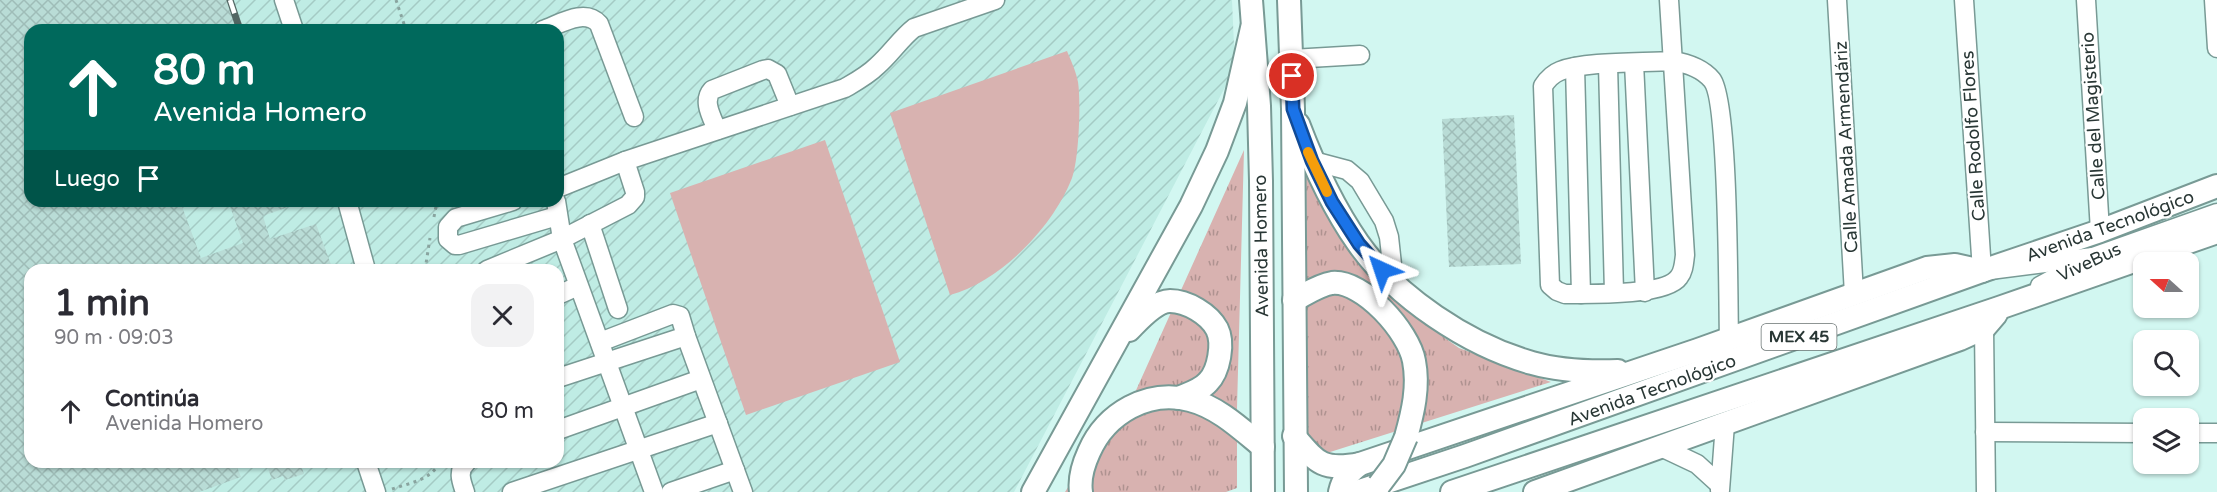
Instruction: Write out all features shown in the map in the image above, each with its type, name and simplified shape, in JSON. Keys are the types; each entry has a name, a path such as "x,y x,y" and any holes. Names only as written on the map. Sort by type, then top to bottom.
{"main road":[{"name":"Avenida Homero","path":"1251,0 1261,181 1263,492"},
{"name":"Avenida Homero","path":"1288,0 1293,109 1296,492"},
{"path":"1033,492 1191,206 1217,152 1235,103 1252,28"},
{"path":"1293,109 1312,161 1332,202 1359,244 1394,284 1445,323 1492,348 1532,363 1568,370 1638,370"},
{"name":"Avenida Tecnológico","path":"1357,492 1466,456 2100,231 2217,186"},
{"name":"Avenida Tecnológico","path":"1452,492 1999,308 2217,232"},
{"path":"1294,444 1313,459 1327,465 1341,467 1360,464 1729,339 1927,268 1955,265 1982,271"},
{"path":"1294,300 1319,287 1333,283 1369,297 1389,316 1414,358 1417,380 1414,408 1406,437 1394,465 1379,484"},
{"path":"1102,367 1125,335 1147,311 1169,301 1189,306 1209,318 1218,331 1218,362 1208,383 1179,398"},
{"path":"1535,492 1569,484 1661,447 1960,339 1984,328 1999,308"},
{"path":"1081,492 1083,466 1094,440 1113,418 1135,404 1154,398 1179,398 1213,409 1263,456"},
{"path":"1340,492 1350,472 1360,464"}],"street":[{"path":"284,0 292,24"},
{"path":"564,185 625,160 845,88 863,78 879,65 904,35 914,28 995,0"},
{"path":"1669,0 1672,61 1685,255 1683,269 1679,278 1672,285 1645,292 1565,294 1550,285 1543,86 1549,77 1559,71 1575,67 1672,61 1686,63 1712,80 1717,90 1721,114 1729,339"},
{"name":"Calle Amada Armendáriz","path":"1837,0 1854,294"},
{"name":"Calle Rodolfo Flores","path":"1964,0 1982,271"},
{"name":"Calle del Magisterio","path":"2086,0 2100,231"},
{"path":"2214,0 2217,48"},
{"path":"559,24 581,16 595,19 599,24 634,117"},
{"path":"1292,59 1360,55"},
{"path":"1634,63 1645,292"},
{"path":"1608,65 1614,292"},
{"path":"1575,67 1581,294"},
{"path":"717,130 707,102 708,94 712,90 764,70 768,69 777,74 790,106"},
{"path":"501,264 562,238 628,205 635,192 625,160"},
{"path":"1312,161 1347,170 1360,181 1384,221 1391,250 1394,284"},
{"path":"349,207 364,264"},
{"path":"493,207 456,218 448,227 448,239 455,245 459,245 557,208 562,238 578,286 608,362 654,492"},
{"name":"ViveBus","path":"1999,308 2093,257 2217,213"},
{"path":"590,224 618,309"},
{"path":"1982,271 2093,257"},
{"path":"564,292 578,286"},
{"path":"600,342 673,314 680,316 743,492"},
{"path":"1984,328 1986,492"},
{"path":"564,376 686,336"},
{"path":"564,428 701,380"},
{"path":"512,492 718,423"},
{"path":"1720,488 1725,424"},
{"path":"1985,432 2133,433"},
{"path":"2199,433 2217,433"},
{"path":"1661,447 1697,464 1720,488"},
{"path":"368,468 376,492"},
{"path":"463,468 460,476 465,492"},
{"path":"671,492 735,470"}],"path":[{"path":"396,0 404,24"},
{"path":"384,492 430,475 437,468"}],"shaded area":[{"path":"0,0 1232,0 1235,68 1014,492 0,492"}],"green space":[{"path":"1067,51 1078,82 1079,116 1074,169 1063,197 1038,233 1006,265 988,278 950,295 890,113"},
{"path":"825,140 900,362 746,415 670,193"},
{"path":"1244,150 1237,488 1226,492 1065,492 1081,467 1096,418 1133,397"},
{"path":"1306,174 1333,225 1367,271 1404,309 1459,348 1551,382 1308,459"}],"building":[{"path":"0,0 233,0 242,24 24,24 24,207 182,207 201,258 243,243 230,207 288,207 263,216 270,239 316,224 331,264 24,264 24,468 237,468 241,477 199,492 0,492"},
{"path":"1514,115 1521,264 1449,267 1442,119"},
{"path":"268,468 302,468 304,474 285,480 283,476 272,480"}],"railway":[{"path":"230,0 238,24"}],"slow traffic":[{"path":"1308,152 1327,192"}],"route":[{"path":"1292,76 1293,109 1312,161 1332,202 1359,244 1382,270"}]}
